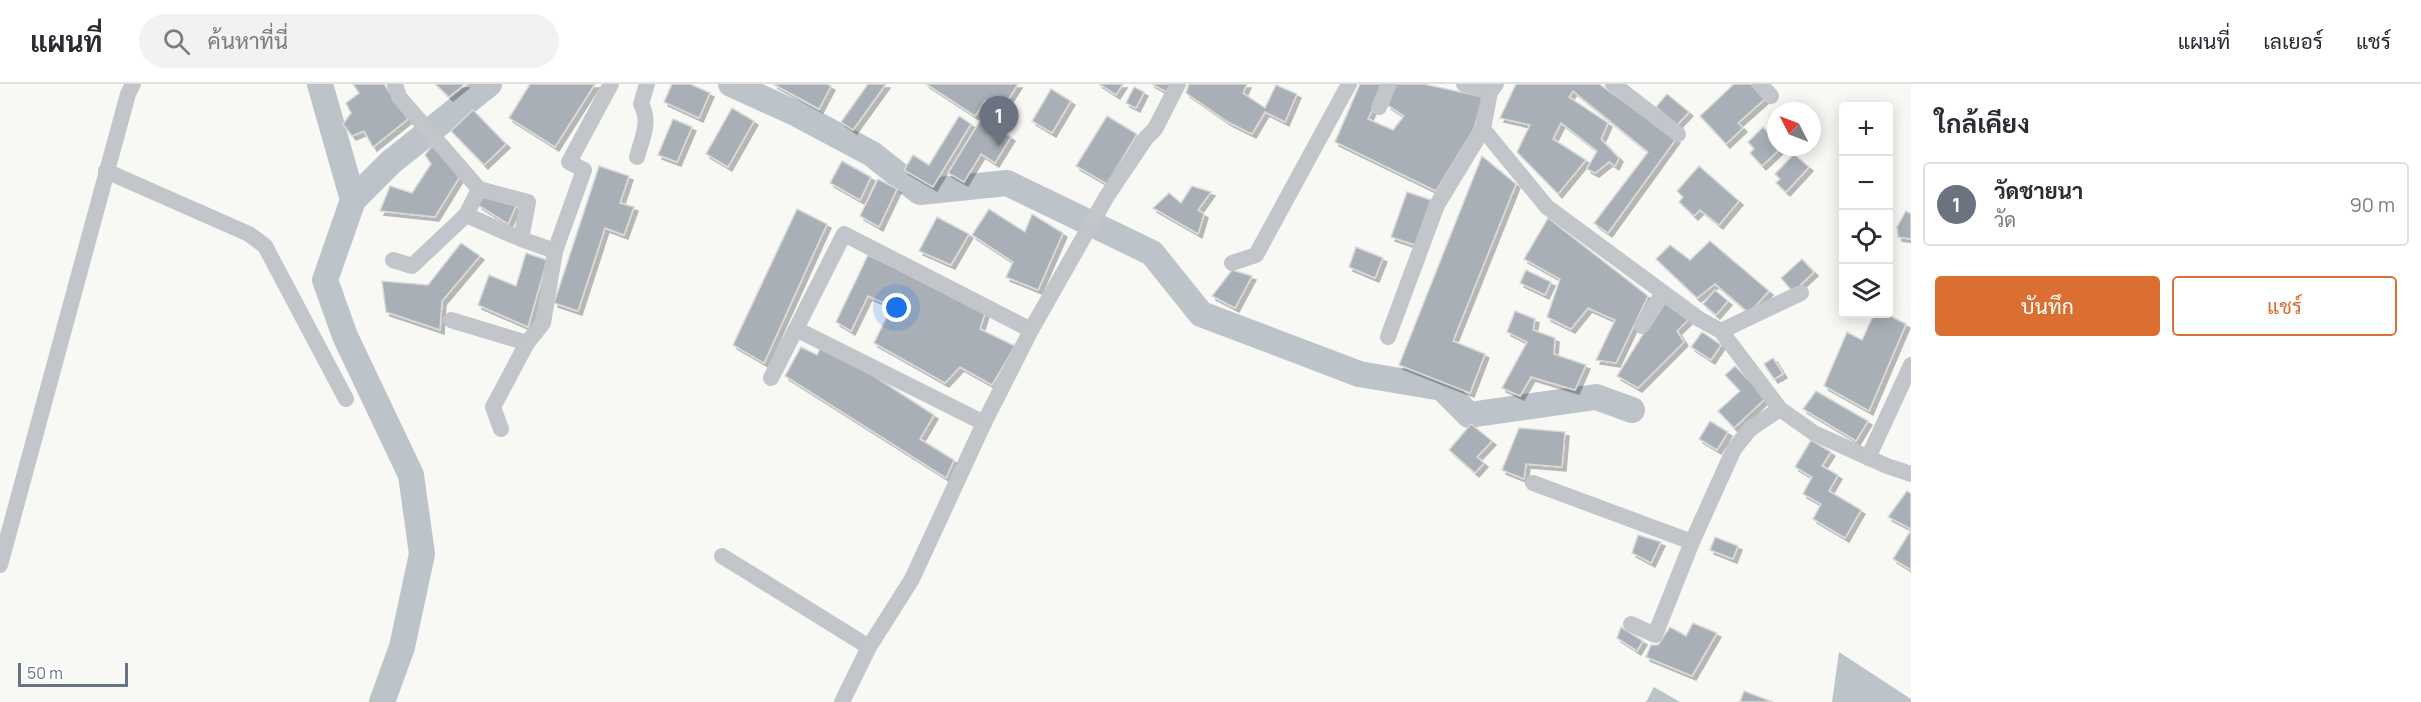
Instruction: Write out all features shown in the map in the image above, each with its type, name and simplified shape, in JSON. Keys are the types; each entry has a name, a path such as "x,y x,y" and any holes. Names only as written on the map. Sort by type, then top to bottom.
{"street":[{"path":"0,565 106,171 128,94 133,84"},
{"path":"395,84 399,97 479,189 528,202 521,239"},
{"path":"501,429 493,407 527,343 543,323 555,251 584,170 569,162 611,84"},
{"path":"637,157 647,122 646,113 641,104 647,84"},
{"path":"842,702 869,647 912,579 984,423 1077,245 1146,138 1155,129 1178,84"},
{"path":"1232,263 1256,255 1348,84"},
{"path":"1379,107 1389,84"},
{"path":"1388,337 1437,205 1483,129 1493,88 1464,84"},
{"path":"1613,84 1678,134"},
{"path":"1483,129 1547,207 1699,319 1721,331 1780,409 1814,433 1868,458 1911,474"},
{"path":"106,171 249,234 265,246 346,399"},
{"path":"393,260 412,266 466,215 479,189"},
{"path":"466,215 555,251"},
{"path":"771,378 844,234 1031,330"},
{"path":"1642,326 1663,293"},
{"path":"1721,331 1800,293"},
{"path":"451,320 527,343"},
{"path":"796,329 984,423"},
{"path":"1868,458 1911,365"},
{"path":"1631,624 1655,635 1692,542 1734,449 1750,429 1780,409"},
{"path":"1533,483 1692,542"},
{"path":"722,556 869,647"}],"shaded area":[{"path":"1839,652 1911,699 1911,702 1832,702"},
{"path":"1654,687 1680,702 1646,702"}],"building":[{"path":"353,84 384,84 408,119 373,147 364,131 352,136 343,124 351,113 346,103 359,93"},
{"path":"435,84 465,84 449,97"},
{"path":"530,84 595,84 555,147 509,118"},
{"path":"672,84 690,84 710,93 699,118 664,102"},
{"path":"773,84 827,84 831,86 819,109"},
{"path":"868,84 886,84 853,130 841,122"},
{"path":"926,84 1018,84 1001,111 985,101 975,116"},
{"path":"1099,84 1123,84 1116,95"},
{"path":"1152,84 1172,84 1168,93"},
{"path":"1189,84 1247,84 1243,93 1265,108 1276,85 1297,94 1285,122 1265,112 1252,134 1228,122 1186,93"},
{"path":"1360,84 1384,84 1368,119 1393,130 1404,116 1387,105 1396,84 1424,84 1483,97 1474,129 1436,191 1335,142"},
{"path":"1516,84 1599,84 1676,139 1608,233 1594,223 1648,152 1573,91 1569,97 1608,123 1601,139 1619,158 1615,166 1609,162 1595,173 1587,169 1597,151 1561,123 1553,139 1586,160 1558,194 1517,152 1530,125 1500,118"},
{"path":"1734,84 1751,84 1765,99 1738,123 1743,128 1726,144 1700,116"},
{"path":"1134,87 1144,92 1136,108 1126,103"},
{"path":"1051,89 1071,101 1052,133 1032,121"},
{"path":"1667,94 1689,112 1677,125 1656,107"},
{"path":"732,108 754,121 728,167 706,154"},
{"path":"988,108 1002,116 995,127 1011,137 995,163 981,154 964,182 948,173"},
{"path":"473,110 506,144 484,165 451,131"},
{"path":"959,116 971,124 933,187 904,170 913,155 929,165"},
{"path":"1107,116 1137,134 1107,184 1076,166"},
{"path":"673,119 692,127 677,162 658,155"},
{"path":"1763,127 1767,131 1767,156 1773,156 1762,166 1750,153 1754,149 1748,142"},
{"path":"434,143 464,170 435,217 380,211 390,186 412,193 431,164 425,155"},
{"path":"1482,156 1516,184 1453,341 1485,354 1470,393 1399,365"},
{"path":"1792,156 1796,156 1809,167 1786,192 1776,183 1780,179 1775,174"},
{"path":"842,161 871,177 860,200 830,183"},
{"path":"599,166 629,176 620,203 634,207 624,235 605,228 578,311 554,303"},
{"path":"1699,166 1739,201 1719,225 1700,210 1694,216 1679,202 1683,197 1677,191"},
{"path":"878,179 897,189 879,227 860,216"},
{"path":"1192,186 1211,192 1198,210 1204,214 1198,234 1153,208 1169,193 1181,203"},
{"path":"483,189 516,206 508,224 478,205"},
{"path":"1407,192 1431,200 1415,245 1391,237"},
{"path":"797,209 827,224 764,363 733,345"},
{"path":"989,209 1025,232 1032,214 1063,233 1038,290 1006,277 1013,262 972,235"},
{"path":"1906,211 1911,214 1911,239 1898,237 1897,227"},
{"path":"937,217 969,234 951,265 919,251"},
{"path":"1548,218 1648,296 1616,363 1596,360 1615,320 1588,308 1571,329 1547,317 1560,279 1524,259"},
{"path":"1710,241 1769,291 1749,313 1715,284 1697,298 1656,259 1670,245 1690,260"},
{"path":"461,243 480,256 442,301 440,330 386,312 382,281 428,285"},
{"path":"1356,247 1383,258 1375,278 1349,267"},
{"path":"526,253 547,260 528,327 478,305 489,275 516,286"},
{"path":"868,255 986,310 980,329 1015,346 992,385 960,367 945,383 874,343 892,306 868,296 851,331 836,322"},
{"path":"1802,259 1814,272 1793,292 1781,278"},
{"path":"1232,270 1252,276 1235,308 1212,296"},
{"path":"1526,270 1551,282 1545,295 1520,283"},
{"path":"1715,290 1728,301 1716,315 1703,304"},
{"path":"1663,302 1688,320 1677,331 1684,342 1638,388 1617,376"},
{"path":"1515,311 1535,319 1533,330 1555,338 1554,354 1586,365 1575,390 1531,377 1520,396 1502,388 1527,342 1507,332"},
{"path":"1893,317 1906,324 1869,411 1824,386 1847,332 1862,340 1872,318"},
{"path":"1702,332 1721,345 1711,360 1691,347"},
{"path":"823,343 934,415 920,439 954,460 946,478 785,376 801,347 817,355"},
{"path":"1773,358 1783,374 1774,379 1764,364"},
{"path":"1735,366 1766,398 1734,428 1718,411 1740,391 1725,375"},
{"path":"1816,391 1868,421 1856,441 1803,409"},
{"path":"1710,421 1728,432 1717,450 1699,439"},
{"path":"1471,424 1492,441 1477,457 1484,463 1475,473 1449,450"},
{"path":"1519,428 1565,432 1562,467 1526,464 1524,479 1502,470"},
{"path":"1811,440 1831,452 1822,466 1838,475 1829,491 1861,510 1845,538 1813,519 1821,504 1803,494 1812,477 1795,467"},
{"path":"1907,491 1911,494 1911,529 1888,517"},
{"path":"1911,530 1911,570 1893,559"},
{"path":"1638,535 1661,542 1651,563 1632,553"},
{"path":"1715,537 1738,546 1733,559 1710,550"},
{"path":"1693,623 1717,633 1692,676 1646,657 1651,645 1658,645 1670,627 1686,636"},
{"path":"1621,627 1643,641 1637,651 1617,638"},
{"path":"1744,691 1773,702 1740,702"}],"waterway":[{"path":"320,84 353,200"},
{"path":"382,702 402,647 422,554 411,475 345,336 325,280 353,200 391,162 489,84"},
{"path":"731,84 797,114 872,154 920,192 1007,183 1152,253 1201,314 1359,374 1442,388 1469,415 1596,397 1632,410"}],"place":[{"name":"วัดชายนา","path":"999,146"}]}
